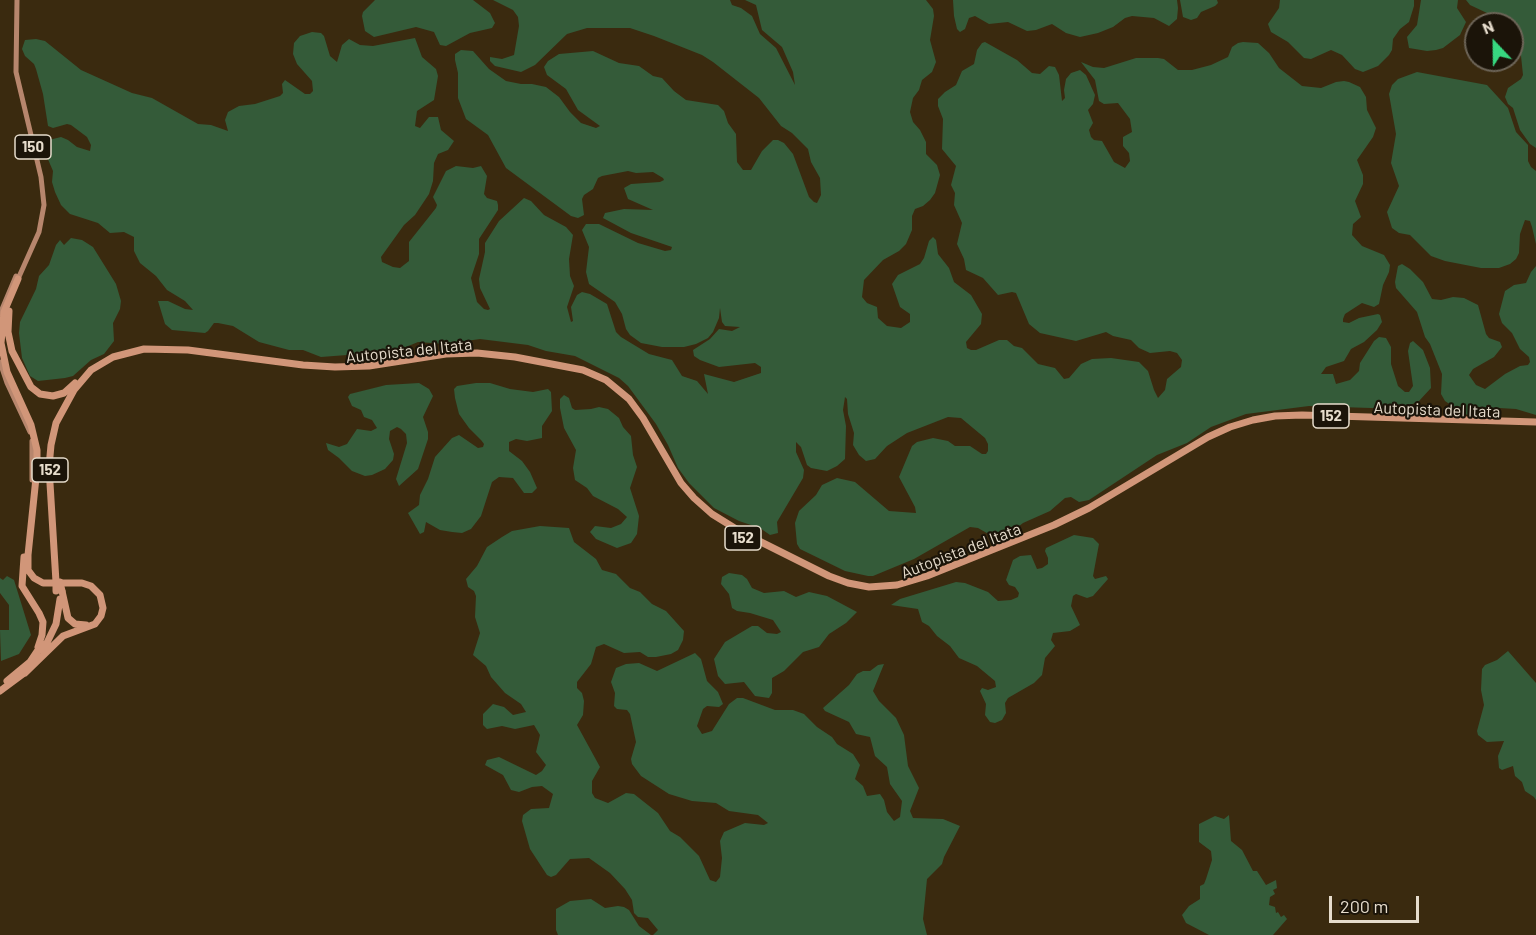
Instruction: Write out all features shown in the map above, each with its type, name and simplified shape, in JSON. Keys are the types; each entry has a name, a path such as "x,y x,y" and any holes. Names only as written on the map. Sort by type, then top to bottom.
{"highway":[{"path":"18,279 9,309 8,332 14,356 28,384 40,394 57,396 64,393 91,370"},
{"path":"18,279 4,312 1,344 7,372 31,425 37,450 28,568 32,577 41,583 82,583 91,586 100,595 102,606 101,616 95,624 63,636 25,673"},
{"name":"Autopista del Itata","path":"0,691 25,673 38,659 52,634 58,615 60,591 49,467 51,441 56,423 68,399 91,370 106,360 141,349 194,351 322,367 365,366 462,353 507,356 579,369 606,380 629,399 643,418 681,483 712,514 735,529 824,574 844,582 869,587 897,585 927,576 1054,525 1093,506 1208,437 1252,420 1302,415 1536,424"},
{"name":"Autopista del Itata","path":"58,582 53,465 54,446 59,427 75,396 91,376 115,361 146,353 190,354 334,371 374,369 445,358 480,357 585,375 607,386 629,406 645,428 678,485 707,515 742,537 820,576 847,587 869,591 899,589 922,582 1060,526 1091,512 1216,438 1253,424 1273,420 1301,419 1536,424"},
{"path":"25,552 26,573 35,584 50,587 83,586 94,592 99,606 95,619 82,625 71,622 66,614 60,591"},
{"path":"25,552 22,584 39,613 43,627 32,659"},
{"name":"Autopista del Itata","path":"0,686 14,677 32,659 50,628 60,591"}],"main road":[{"name":"150","path":"17,0 15,44 17,80 44,196 43,219 18,279"},
{"name":"150","path":"0,314 13,282 32,249"},
{"path":"0,362 7,383 27,423 33,445 33,474 25,552"}],"green space":[{"path":"375,0 473,0 490,13 495,23 492,28 470,33 446,46 440,45 434,32 416,27 374,37 365,31 362,16"},
{"path":"493,0 730,0 732,5 752,16 760,34 776,48 795,85 793,72 782,47 762,30 756,5 745,0 926,0 933,9 930,40 936,62 932,72 922,80 913,98 910,112 913,122 926,142 926,154 937,165 940,175 935,193 930,200 915,209 912,216 912,230 906,244 883,260 864,280 862,297 867,303 877,307 878,318 887,326 901,328 910,322 910,314 900,307 892,284 898,275 920,264 929,241 933,237 936,240 938,254 949,268 954,282 971,295 982,314 981,324 966,342 967,348 976,350 999,340 1007,340 1014,346 1022,348 1038,364 1055,368 1064,379 1069,378 1081,364 1092,359 1111,358 1139,362 1148,371 1158,398 1165,390 1167,379 1181,367 1182,360 1177,353 1170,351 1150,353 1139,348 1131,340 1106,332 1076,341 1040,333 1029,324 1016,293 998,295 983,278 966,270 957,244 962,223 954,205 955,193 951,185 956,166 942,149 943,119 938,99 956,85 962,71 974,64 977,50 985,42 1017,60 1032,73 1040,74 1049,66 1055,67 1059,75 1062,101 1065,98 1066,79 1071,73 1080,70 1086,75 1095,95 1093,104 1088,110 1093,123 1089,130 1091,137 1102,141 1114,162 1125,168 1130,161 1129,153 1123,146 1123,137 1132,132 1130,119 1118,103 1104,104 1099,101 1095,80 1081,62 1093,67 1104,68 1136,58 1158,58 1164,59 1178,70 1192,70 1228,57 1232,47 1238,43 1258,43 1269,53 1279,68 1302,86 1321,88 1344,81 1360,87 1366,97 1367,110 1376,128 1373,137 1357,160 1363,175 1363,184 1355,201 1361,217 1353,224 1352,235 1362,246 1384,255 1390,265 1389,272 1383,285 1379,304 1374,307 1362,303 1345,314 1343,322 1349,323 1359,318 1378,314 1382,322 1364,342 1351,349 1344,361 1326,367 1321,374 1333,374 1336,384 1350,380 1359,371 1360,363 1374,341 1379,337 1386,338 1391,347 1391,364 1398,386 1405,392 1409,392 1413,386 1408,351 1413,341 1423,350 1430,368 1431,388 1419,401 1402,409 1309,406 1246,414 1211,427 1187,443 1157,455 1089,500 1079,502 1071,497 1065,498 1050,511 1023,523 1004,538 970,527 914,559 868,576 845,571 800,549 797,544 795,523 799,511 816,495 822,485 837,478 855,482 889,511 916,513 899,477 912,446 917,442 933,438 948,441 955,446 970,446 982,454 988,451 985,438 961,418 948,417 907,433 887,446 875,459 866,461 853,445 854,433 845,397 843,410 846,426 845,459 827,471 811,468 807,465 801,447 796,442 796,452 804,470 803,478 777,522 778,533 770,535 760,528 739,521 714,508 689,483 678,468 656,424 628,386 619,378 575,356 528,345 480,339 445,344 418,342 387,355 360,354 321,357 303,350 289,350 259,342 233,326 218,323 214,323 205,333 172,330 165,324 158,301 168,301 193,310 185,301 167,290 156,276 140,263 134,251 134,237 124,232 110,233 98,223 70,214 61,205 55,192 52,182 53,171 47,157 49,140 61,137 77,147 90,151 91,145 87,137 71,125 53,128 48,126 36,69 22,49 25,40 45,41 81,70 132,93 152,98 198,124 211,125 228,131 225,120 228,112 239,106 255,104 280,96 283,93 282,84 285,80 305,94 313,91 312,81 297,64 293,54 294,43 300,36 312,32 321,33 330,56 337,62 342,45 349,39 360,45 373,46 415,38 422,57 436,69 438,76 434,100 417,111 415,126 420,128 429,117 438,117 441,130 454,141 448,150 438,154 434,163 433,181 429,194 381,257 382,262 400,268 409,261 409,242 436,208 433,197 446,171 456,166 473,168 481,166 487,176 484,194 487,198 497,201 498,205 498,210 479,239 479,254 471,278 477,302 484,309 490,309 480,288 479,279 485,243 499,221 524,198 531,201 544,215 566,227 573,235 569,259 570,276 574,286 567,307 571,322 573,321 571,307 577,295 582,292 590,294 607,304 616,332 621,337 649,354 672,360 682,376 697,381 708,394 704,374 734,382 761,373 761,367 755,363 719,367 694,356 693,350 710,339 719,329 732,331 740,327 725,326 722,322 720,308 719,318 713,332 708,338 696,344 684,347 662,347 641,343 630,335 615,302 589,284 586,272 589,247 582,230 586,224 599,224 638,243 665,251 671,250 672,247 631,233 603,218 605,213 624,209 653,210 628,199 624,188 631,184 660,182 664,180 663,178 653,172 628,171 602,176 582,199 584,215 578,218 571,216 506,168 488,135 466,119 458,98 455,54 461,50 473,51 489,69 506,81 546,87 559,97 581,123 596,128 600,126 578,110 566,89 547,75 544,67 548,61 559,54 593,51 619,63 639,66 653,76 662,78 686,100 718,105 724,111 728,123 736,134 737,162 743,170 751,170 762,151 773,140 784,143 793,154 809,197 817,203 821,195 820,178 811,162 808,149 792,133 781,126 759,98 713,62 702,55 630,28 587,28 567,34 535,65 521,72 495,66 490,61 490,57 502,59 514,55 519,26 518,17 513,10"},
{"path":"953,0 1177,0 1178,8 1177,19 1169,26 1154,18 1132,16 1113,27 1080,37 1066,33 1052,24 1027,31 1008,22 989,24 975,16 969,18 965,29 960,32 954,16"},
{"path":"1180,0 1217,0 1218,3 1191,20 1183,17"},
{"path":"1280,0 1414,0 1414,6 1409,22 1393,39 1389,55 1378,66 1363,72 1355,69 1342,55 1331,50 1311,59 1304,58 1288,42 1271,32 1268,24 1279,8"},
{"path":"1421,0 1458,0 1457,8 1464,19 1464,26 1460,35 1443,48 1427,51 1409,48 1407,37 1417,25"},
{"path":"1466,0 1536,0 1536,148 1530,144 1520,130 1513,108 1505,97 1508,88 1521,79 1524,72 1524,12 1485,12 1470,5"},
{"path":"1417,72 1487,85 1508,108 1516,132 1528,145 1528,161 1536,171 1536,244 1530,221 1525,220 1520,234 1519,253 1510,264 1499,268 1481,268 1445,261 1431,256 1410,235 1399,233 1392,228 1387,212 1399,186 1391,163 1396,134 1389,94 1392,85 1398,79"},
{"path":"71,238 82,240 93,247 116,284 121,301 113,323 114,341 104,354 91,360 73,376 38,381 30,376 22,358 20,322 36,289 39,276 49,265 56,245 60,240 64,245"},
{"path":"1402,264 1423,282 1432,299 1464,298 1478,305 1486,334 1489,338 1500,342 1502,347 1494,357 1473,369 1469,375 1476,385 1485,389 1505,374 1520,366 1528,365 1530,362 1512,333 1502,323 1499,314 1505,291 1514,285 1526,283 1536,266 1536,415 1516,409 1499,408 1469,415 1445,401 1441,394 1442,374 1425,337 1417,312 1396,288 1398,266"},
{"path":"419,383 429,389 433,396 423,417 428,439 418,469 399,486 396,479 407,443 406,434 401,429 397,427 390,431 389,439 394,454 393,460 385,469 372,475 365,476 352,471 328,450 326,443 339,447 347,444 357,429 371,431 377,428 372,420 364,417 361,410 352,406 348,397 350,394 386,385"},
{"path":"490,383 533,392 548,389 551,392 552,411 542,426 542,438 527,441 516,439 509,442 509,451 522,461 537,488 532,493 524,493 513,478 499,477 492,482 481,516 471,529 462,533 452,532 440,530 426,522 424,532 420,534 408,513 419,505 420,495 435,457 452,438 459,435 478,448 483,447 484,444 459,414 454,389 457,386"},
{"path":"564,395 569,398 575,410 599,407 608,409 619,418 631,436 637,467 630,488 639,516 637,534 631,543 617,548 596,539 590,532 595,526 611,528 621,524 627,517 618,509 593,496 587,488 575,480 573,468 576,450 564,428 560,408 560,399"},
{"path":"540,526 569,528 574,542 596,559 602,570 616,574 630,588 640,592 652,604 666,611 684,631 678,650 656,657 648,657 640,652 624,653 604,644 596,647 591,664 577,682 577,688 582,693 584,701 583,715 577,725 600,767 592,781 592,793 595,798 608,803 626,793 634,794 658,813 670,831 680,837 699,856 710,880 716,882 720,877 722,858 720,841 724,832 745,823 764,825 768,823 758,815 729,811 716,803 692,801 669,794 641,776 631,759 636,742 630,714 627,710 617,709 614,706 615,693 611,682 616,668 639,663 657,671 695,653 701,659 707,681 718,692 723,704 719,707 707,706 703,709 697,726 702,734 712,731 729,704 737,698 743,698 775,710 793,710 804,714 832,737 837,744 853,754 860,765 855,779 863,786 867,796 880,794 887,812 894,821 900,817 902,801 890,784 887,767 875,756 870,737 856,734 849,722 823,708 849,685 857,674 884,664 873,691 879,701 896,718 904,735 908,766 919,788 910,811 913,818 943,819 960,826 942,864 927,879 923,919 927,935 653,935 658,930 648,918 638,917 634,913 632,900 625,889 610,873 589,858 570,859 556,875 551,877 547,875 530,849 522,821 523,815 531,809 549,808 553,794 542,786 519,792 511,790 503,775 485,765 487,760 499,757 536,775 546,765 536,752 540,735 534,725 515,729 502,726 487,729 483,725 483,714 493,704 504,707 513,715 526,712 521,704 505,693 491,677 486,666 473,655 480,633 475,617 476,596 474,591 468,587 466,579 477,566 487,547 512,531"},
{"path":"1074,535 1093,538 1099,544 1093,576 1095,579 1106,576 1108,579 1093,596 1087,598 1076,594 1073,596 1071,606 1080,625 1070,631 1053,633 1051,640 1055,646 1045,658 1042,675 1034,683 1008,698 1005,703 1006,713 1002,720 995,723 990,722 985,715 986,704 980,691 982,688 988,690 996,687 995,681 977,666 959,658 950,646 922,622 918,609 891,605 900,599 956,582 988,592 998,601 1011,600 1018,597 1019,593 1006,580 1013,560 1020,556 1031,555 1037,569 1042,568 1048,564 1046,548"},
{"path":"729,573 742,575 752,588 764,593 784,591 796,597 809,592 827,596 857,612 846,623 829,634 819,647 803,652 784,671 772,678 772,693 769,698 755,696 744,682 725,684 718,676 714,659 725,642 752,626 758,626 767,633 781,632 773,620 732,608 729,594 721,584 722,577"},
{"path":"7,576 14,580 31,635 19,654 1,661 0,630 9,630 9,605 0,593 0,578 3,580"},
{"path":"1508,651 1536,683 1536,800 1525,791 1522,782 1515,776 1513,766 1502,770 1499,768 1498,756 1504,741 1487,742 1478,735 1477,731 1484,705 1481,690 1482,669"},
{"path":"1229,815 1231,841 1242,850 1253,871 1257,871 1266,885 1276,880 1277,888 1273,890 1275,894 1270,897 1269,905 1275,907 1276,913 1278,912 1281,917 1284,915 1287,919 1273,935 1209,935 1186,923 1182,915 1189,906 1200,899 1200,886 1204,884 1212,860 1211,851 1199,842 1199,824 1215,816 1224,819"},
{"path":"591,899 605,908 618,906 629,910 639,926 651,935 558,935 556,909 570,901"}]}
